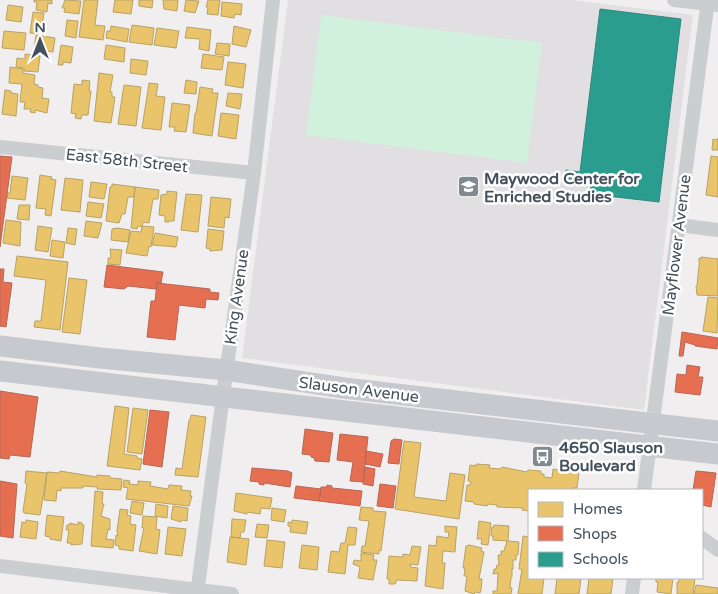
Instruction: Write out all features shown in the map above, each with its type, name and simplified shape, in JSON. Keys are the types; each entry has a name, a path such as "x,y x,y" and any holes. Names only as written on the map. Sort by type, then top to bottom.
{"main road":[{"name":"Slauson Avenue","path":"0,346 226,370 353,389 718,431"},
{"name":"Slauson Avenue","path":"0,371 718,454"}],"street":[{"name":"King Avenue","path":"197,592 254,173 273,0"},
{"path":"674,0 711,3"},
{"name":"Mayflower Avenue","path":"644,489 711,3"},
{"name":"East 58th Street","path":"0,147 254,173"},
{"path":"679,225 718,230"},
{"path":"703,539 718,550"},
{"path":"0,566 197,592 232,594"},
{"path":"632,594 634,579"}],"shaded area":[{"name":"Maywood Center for Enriched Studies","path":"288,0 571,0 693,15 644,410 242,358"}],"green space":[{"path":"321,15 542,43 527,163 306,135"}],"building: Homes":[{"path":"34,0 52,0 52,4 48,3 47,12 36,10 37,2 34,2"},
{"path":"65,0 81,1 79,14 64,12 65,8 62,8"},
{"path":"84,0 98,0 95,25 105,26 103,40 79,37"},
{"path":"115,0 133,0 131,14 113,12"},
{"path":"139,0 153,0 152,8 139,6"},
{"path":"163,0 178,0 177,11 164,9"},
{"path":"186,0 199,1 195,13 184,11"},
{"path":"208,0 220,0 218,15 207,14"},
{"path":"222,2 242,4 241,15 235,14 234,18 221,16"},
{"path":"8,5 23,7 21,22 6,20"},
{"path":"33,12 44,13 42,26 45,26 44,34 30,33"},
{"path":"67,20 78,21 76,38 65,36"},
{"path":"132,25 154,28 152,45 129,42"},
{"path":"111,26 129,29 127,42 106,38 107,31 110,31"},
{"path":"234,26 251,30 246,47 232,44"},
{"path":"187,27 211,30 209,51 199,49 200,39 185,38"},
{"path":"157,28 179,31 176,48 154,45"},
{"path":"4,31 26,33 24,50 2,48"},
{"path":"36,35 55,38 53,52 34,49"},
{"path":"217,43 230,44 229,56 215,54"},
{"path":"61,45 73,47 71,63 63,62 63,65 58,65"},
{"path":"106,45 125,48 124,62 104,59"},
{"path":"25,54 40,56 38,72 24,71 24,68 16,67 17,58 25,59"},
{"path":"203,54 224,57 222,70 201,68"},
{"path":"131,59 148,61 146,75 130,73"},
{"path":"228,62 246,64 243,88 225,85"},
{"path":"10,67 23,69 23,73 35,75 34,84 43,88 42,98 49,99 47,113 35,110 35,113 30,112 31,109 24,109 25,102 20,102 22,84 9,83"},
{"path":"99,73 113,75 110,92 112,92 112,97 115,97 111,123 94,121"},
{"path":"82,80 90,81 89,91 91,91 88,115 82,115 81,119 75,118 76,114 71,113 74,84 82,85"},
{"path":"186,80 197,82 196,94 184,93"},
{"path":"149,83 158,84 156,96 165,97 161,130 142,128"},
{"path":"124,85 141,87 136,126 118,124"},
{"path":"200,87 213,89 212,93 218,93 212,136 193,133"},
{"path":"5,90 18,94 16,116 2,114"},
{"path":"228,93 242,94 240,109 226,106"},
{"path":"172,103 190,105 186,132 174,131 175,127 169,127"},
{"path":"221,113 239,115 236,139 218,136"},
{"path":"718,138 718,150 712,150 713,139 717,140"},
{"path":"711,156 718,157 718,197 706,195"},
{"path":"40,175 52,177 51,179 56,180 51,216 45,215 46,209 36,208"},
{"path":"12,176 28,178 25,200 7,198 8,193 10,193"},
{"path":"65,178 83,180 80,212 61,210"},
{"path":"91,182 107,184 104,199 89,197"},
{"path":"112,184 135,187 134,197 128,197 125,214 122,214 119,223 106,221"},
{"path":"135,187 159,190 158,199 153,199 149,223 143,222 142,226 154,227 151,247 149,246 147,256 126,253 131,231 141,232 142,227 138,226 137,229 131,228"},
{"path":"167,191 177,192 174,221 165,222 165,216 159,215 161,195 167,194"},
{"path":"186,194 202,195 198,232 181,230"},
{"path":"211,197 231,199 229,218 225,217 224,228 208,226"},
{"path":"88,202 104,204 101,218 86,216"},
{"path":"19,205 30,205 29,220 17,219"},
{"path":"6,220 21,222 20,246 3,243"},
{"path":"86,221 102,223 98,238 84,236"},
{"path":"38,226 52,228 48,252 35,250"},
{"path":"68,228 77,229 75,245 66,243"},
{"path":"112,229 130,230 128,242 111,240"},
{"path":"208,229 224,231 222,250 210,251 210,249 206,248"},
{"path":"155,233 178,237 176,247 152,245"},
{"path":"52,240 65,242 63,258 50,256"},
{"path":"110,249 122,250 120,265 108,264 108,258 111,258"},
{"path":"17,256 68,262 60,330 34,327 35,321 41,321 46,280 14,276"},
{"path":"701,257 718,259 718,296 697,295 696,286 700,264 699,258 701,259"},
{"path":"69,278 87,280 80,334 62,332"},
{"path":"708,297 718,298 717,333 703,331"},
{"path":"115,406 129,408 124,454 137,456 137,458 142,459 140,470 107,466"},
{"path":"133,408 148,410 142,454 127,452"},
{"path":"191,415 206,417 198,477 175,475 176,468 182,469"},
{"path":"404,441 421,443 414,497 446,501 450,473 465,475 459,519 395,509"},
{"path":"476,464 490,465 489,468 501,469 502,467 527,472 528,470 541,471 544,477 552,478 553,469 559,470 559,467 572,469 571,471 579,472 577,488 528,489 528,511 522,510 523,508 474,504 474,502 465,501 467,485 470,485 471,482 468,481 470,465 476,466"},
{"path":"26,471 47,473 40,515 24,513 23,511 27,484 25,483"},
{"path":"60,471 122,479 121,490 97,489 97,487 83,486 83,488 61,488 61,491 57,490 56,501 44,500 47,472 59,473"},
{"path":"124,480 130,481 129,484 138,485 138,481 151,482 150,486 168,489 169,485 182,486 181,490 191,491 190,496 192,496 189,506 126,499 128,488 123,487"},
{"path":"95,491 103,492 102,504 104,504 101,516 110,519 110,530 108,529 106,539 114,540 113,548 91,546"},
{"path":"236,493 272,498 270,509 261,508 260,514 234,511"},
{"path":"132,501 144,503 142,515 130,513"},
{"path":"156,504 168,506 167,518 155,516"},
{"path":"173,506 188,508 187,521 182,520 181,522 171,519"},
{"path":"361,507 373,508 373,511 386,512 379,554 361,552 362,546 365,546 369,521 359,520"},
{"path":"272,508 286,510 284,522 271,520"},
{"path":"120,509 128,510 127,515 131,516 130,524 136,525 133,551 119,549 119,546 115,545 116,535 118,536"},
{"path":"47,515 64,517 61,541 45,536"},
{"path":"143,516 157,517 156,529 160,530 157,554 139,551 144,528 142,528"},
{"path":"232,519 246,520 244,532 241,532 240,538 231,537"},
{"path":"26,520 38,522 36,539 20,537 22,522 26,523"},
{"path":"292,520 308,522 306,534 290,532 291,527 288,526 288,522 292,523"},
{"path":"479,521 491,523 488,545 481,544 482,539 477,539"},
{"path":"78,522 84,525 82,544 71,545 71,543 67,543 69,530 66,530 67,525 70,523 78,525"},
{"path":"257,524 269,525 267,538 255,537"},
{"path":"494,525 509,526 508,541 519,542 518,555 516,555 516,560 513,560 511,594 493,594 493,591 497,591 498,573 493,574 494,569 499,565 498,555 501,555 501,551 504,551 507,541 493,540 493,536 491,536"},
{"path":"445,526 457,527 455,552 443,551 442,563 445,563 443,589 425,586 429,545 436,546 437,536 448,538 449,532 445,532"},
{"path":"168,527 186,529 182,556 165,554"},
{"path":"348,527 357,528 355,545 348,545 345,574 328,572 331,551 339,552 341,543 345,543"},
{"path":"523,536 528,537 528,579 544,579 542,594 518,594 522,569 519,569"},
{"path":"230,537 249,539 246,565 227,562"},
{"path":"267,540 285,542 282,568 264,566"},
{"path":"302,545 319,547 317,570 299,568"},
{"path":"412,546 421,547 418,565 410,564 411,567 418,568 417,581 397,580 395,584 389,584 389,579 387,579 389,556 403,557 403,554 410,555"},
{"path":"466,546 482,548 481,551 484,552 479,579 482,579 481,590 480,593 475,592 474,594 465,591 467,576 464,576 465,568 463,568"},
{"path":"361,553 374,555 373,560 377,560 373,580 358,578 360,567 353,564 354,560 361,561"},
{"path":"557,579 581,579 579,594 555,594"},
{"path":"589,579 613,579 611,594 587,594"},
{"path":"656,579 673,579 671,594 657,592 658,582 656,582"},
{"path":"679,579 695,579 693,594 677,594 677,582 679,582"},
{"path":"696,585 718,588 718,594 694,594"}],"building: Shops":[{"path":"0,156 12,157 0,247"},
{"path":"107,265 163,272 161,283 157,283 156,289 128,286 124,289 104,287"},
{"path":"0,269 4,269 3,282 12,283 6,327 0,326"},
{"path":"157,283 210,289 210,292 219,293 218,300 206,299 205,308 179,305 175,340 147,337 151,301 155,301"},
{"path":"682,332 718,338 717,349 695,346 685,342 683,356 679,356"},
{"path":"687,365 700,367 698,377 703,377 700,395 675,392 677,374 686,375"},
{"path":"0,391 38,397 30,457 10,455 9,459 0,458"},
{"path":"150,410 169,412 162,467 143,464"},
{"path":"305,429 333,433 329,462 315,461 311,455 302,454"},
{"path":"340,434 368,437 363,482 350,481 353,462 337,460"},
{"path":"394,439 402,440 399,464 388,463 391,441"},
{"path":"366,451 383,454 380,467 365,464"},
{"path":"365,467 375,469 373,486 363,484"},
{"path":"252,468 292,473 290,487 264,483 264,485 259,484 259,482 250,481"},
{"path":"696,471 716,473 711,507 703,505 703,489 693,489"},
{"path":"0,481 17,484 13,538 0,536"},
{"path":"380,484 396,486 393,508 377,506"},
{"path":"327,485 332,486 332,488 362,491 360,506 319,501 321,487 327,487"},
{"path":"296,486 321,489 319,501 294,498"}],"building: Schools":[{"path":"600,9 681,19 659,202 590,194 591,185 581,183 581,186 565,184 566,170 580,172"}],"place":[{"name":"Maywood Center for Enriched Studies","path":"468,187"},
{"name":"4650 Slauson Boulevard","path":"543,456"}]}
